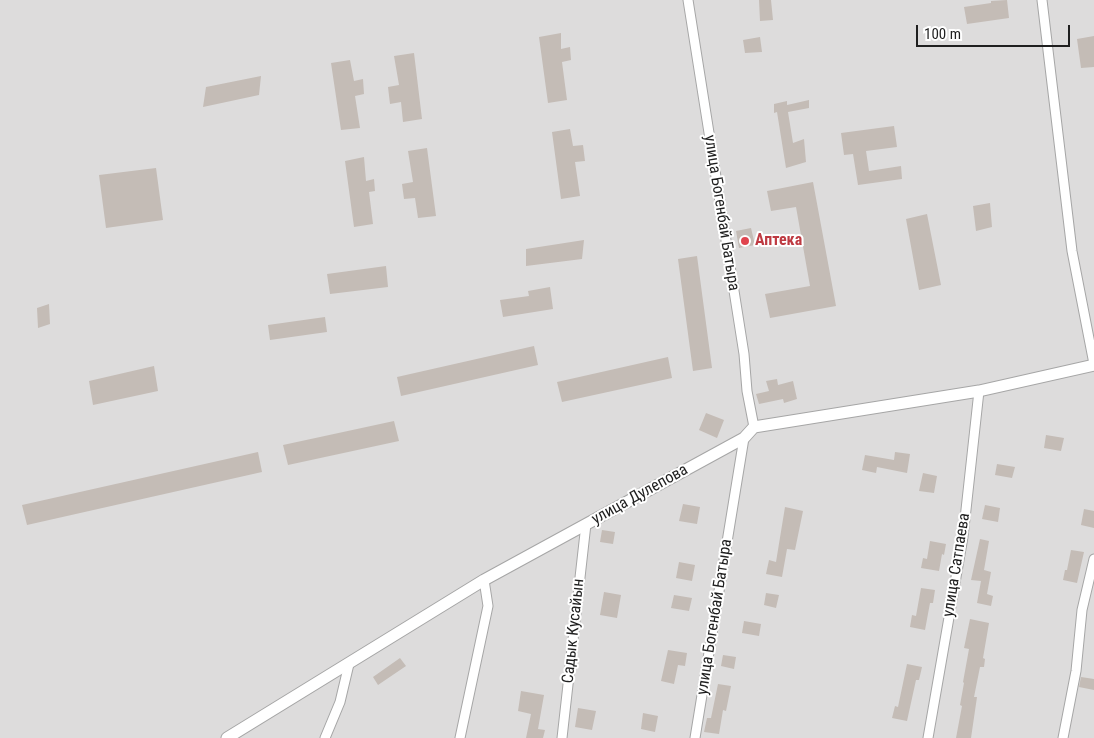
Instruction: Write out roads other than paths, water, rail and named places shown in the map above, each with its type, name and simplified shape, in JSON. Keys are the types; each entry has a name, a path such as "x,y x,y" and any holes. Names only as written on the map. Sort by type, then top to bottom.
{"street":[{"name":"улица Богенбай Батыра","path":"688,0 754,427"},
{"path":"754,427 979,391 1094,364 1072,251 1042,0"},
{"name":"улица Сатпаева","path":"928,738 963,537 979,391"},
{"name":"улица Дулепова","path":"227,738 484,580 744,438 754,427"},
{"name":"улица Богенбай Батыра","path":"695,738 744,438"},
{"name":"Садык Кусайын","path":"562,738 586,524"},
{"path":"1063,738 1076,671 1082,610 1094,559"},
{"path":"460,738 488,606 484,580"},
{"path":"325,738 340,702 349,664"}],"place":[{"name":"Аптека","path":"745,241"}]}
